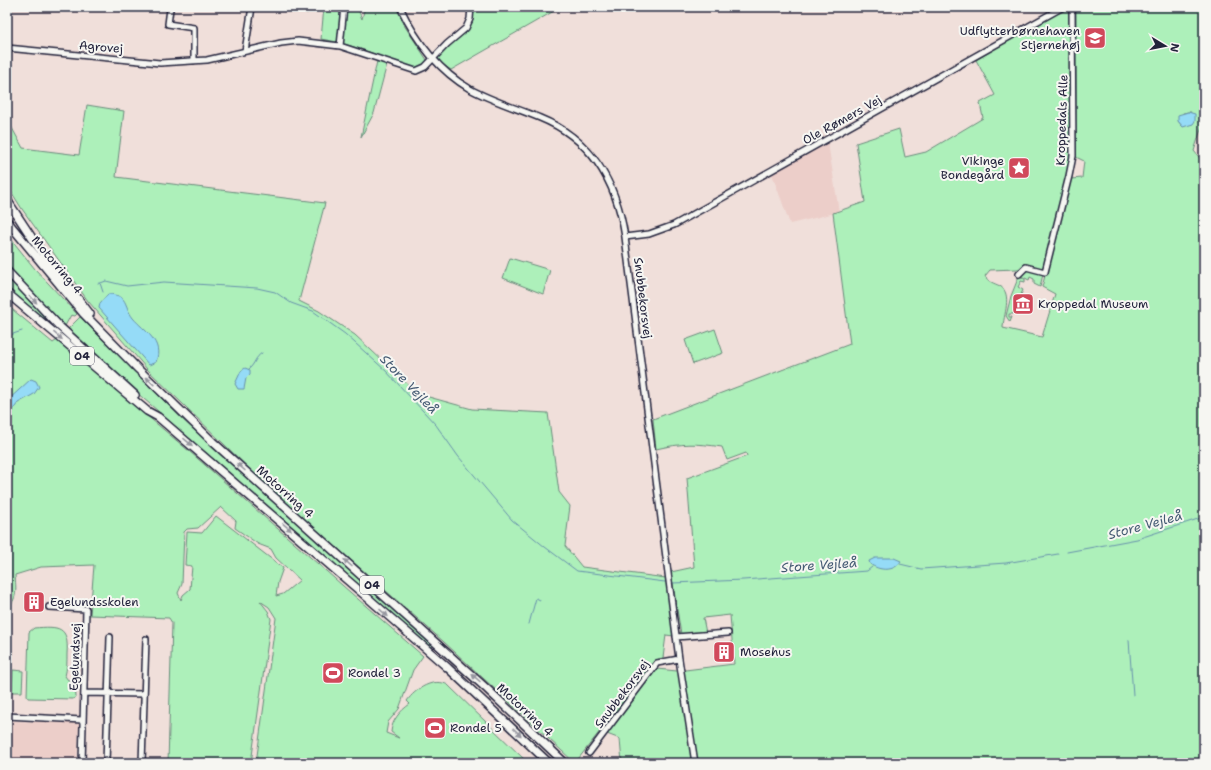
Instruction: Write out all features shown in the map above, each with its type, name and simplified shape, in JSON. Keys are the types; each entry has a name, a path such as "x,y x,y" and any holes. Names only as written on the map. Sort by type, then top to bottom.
{"highway":[{"path":"7,200 38,247 98,326"},
{"name":"Motorring 4","path":"7,221 78,307 138,369 213,442 482,684 565,763"},
{"path":"7,271 60,327 158,417"},
{"name":"Motorring 4","path":"7,293 147,411 158,417 448,668 549,763"}],"street":[{"path":"245,51 252,7"},
{"path":"340,46 344,7"},
{"name":"Snubbekorsvej","path":"400,7 418,40 432,59 451,76 483,96 541,118 559,127 581,144 592,155 605,173 619,204 625,238 676,637 695,763"},
{"path":"432,59 466,28 470,19 471,7"},
{"name":"Ole Rømers Vej","path":"625,238 649,234 674,225 1063,7"},
{"name":"Kroppedals Alle","path":"1018,274 1026,267 1045,272 1070,176 1073,156 1072,7"},
{"path":"170,9 168,24 194,28 194,61"},
{"name":"Agrovej","path":"7,48 160,63 194,61 298,41 340,46 416,71 421,70 432,59"},
{"name":"Egelundsvej","path":"49,607 86,609 82,763"},
{"path":"676,637 728,633"},
{"path":"106,763 110,637"},
{"path":"142,763 146,639"},
{"name":"Snubbekorsvej","path":"589,753 657,663 679,659"},
{"path":"84,693 144,694"},
{"path":"10,716 82,720"}],"shaded area":[{"path":"828,143 839,212 790,224 772,174"},
{"path":"12,721 79,723 77,763 10,763"}],"green space":[{"path":"269,7 308,7 308,13"},
{"path":"324,7 357,7 362,19 365,7 397,7 404,25 427,60 420,69 411,69 356,48 321,39"},
{"path":"474,7 520,7 554,11 451,70 435,59 472,23"},
{"path":"1076,7 1204,7 1204,120 1194,151 1204,163 1204,763 1139,763 1137,758 1132,763 622,763 620,739 607,734 657,669 677,671 734,664 730,615 703,618 706,633 681,634 671,572 694,567 687,478 747,456 746,453 727,460 722,447 704,445 689,444 656,449 653,419 850,344 833,213 865,202 856,143 899,129 905,157 926,152 983,118 980,103 995,95 976,60 1062,10 1064,11 1067,8 1070,10 1072,141 1070,168 1044,268 990,270 985,276 989,281 1000,286 1006,294 1007,300 1003,328 1042,337 1055,294 1042,287 1071,179 1082,178 1084,161 1076,157","holes":["1191,112 1183,127 1178,121 1183,113"]},
{"path":"377,61 387,64 374,113 361,137"},
{"path":"87,105 124,111 116,177 325,203 299,301 319,311 355,335 418,394 472,409 548,413 559,492 570,506 565,546 582,567 666,578 674,636 666,635 663,658 656,660 575,763 444,642 268,487 147,369 88,301 22,209 7,185 7,119 23,148 79,155"},
{"path":"7,234 35,269 77,314 75,316 71,315 65,326 7,266"},
{"path":"510,258 550,270 543,294 503,278"},
{"path":"1026,269 1043,274 1040,287 1034,284 1034,279 1030,277 1029,280 1021,276"},
{"path":"1019,276 1025,279 1025,282 1021,281 1018,287 1023,290 1019,299 1014,298 1013,301 1017,303 1013,314 1009,314 1009,317 1012,317 1010,322 1006,316 1011,296"},
{"path":"7,277 59,331 57,332 7,291"},
{"path":"7,305 53,343 57,340 189,451 423,656 413,670 399,709 388,722 386,733 399,738 391,732 393,724 397,716 410,704 407,701 410,697 415,692 431,683 443,683 448,685 528,763 256,763 276,618 269,607 260,601 268,611 271,619 251,763 168,763 172,623 169,618 90,615 94,565 41,567 15,575 15,597 11,605 7,608","holes":["221,507 236,521 235,528 258,544 271,549 276,558 300,580 283,594 276,596 278,582 283,568 216,516 202,533 187,532 185,565 192,566 190,589 183,595 181,600 178,593 182,584 184,532 187,529 198,528"]},
{"path":"80,317 183,420 433,645 431,648 136,392 68,329"},
{"path":"715,329 723,353 693,364 685,340"},
{"path":"34,628 56,628 64,633 67,645 67,665 65,676 68,680 75,681 76,697 73,699 28,698 29,632"},
{"path":"13,670 23,671 22,692 12,692"}],"water":[{"path":"1188,112 1195,114 1195,121 1193,124 1183,127 1178,121 1178,115"},
{"path":"108,294 119,296 123,299 133,318 152,337 157,348 158,355 156,362 149,365 99,308 100,303"},
{"path":"245,368 250,370 250,374 246,378 244,389 238,389 235,384 241,371"},
{"path":"31,379 36,381 39,387 34,394 18,403 12,411 7,411 8,400"},
{"path":"875,558 894,558 901,561 898,565 891,569 882,569 870,564 869,561"}],"waterway":[{"name":"Store Vejleå","path":"98,284 106,281 127,286 164,282 257,288 275,292 291,303 313,311 345,334 386,371 436,425 458,456 512,520 545,547 577,571 665,582"},
{"path":"100,283 103,292"},
{"name":"Store Vejleå","path":"7,336 22,331"},
{"path":"249,369 258,356 262,353"},
{"name":"Store Vejleå","path":"1067,552 1137,539 1204,517"},
{"name":"Store Vejleå","path":"900,564 921,569 1006,563 1058,554"},
{"name":"Store Vejleå","path":"673,583 743,580 867,571 872,567"},
{"path":"529,624 536,598 540,600"},
{"path":"1129,640 1133,695"}],"place":[{"name":"Udflytterbørnehaven Stjernehøj","path":"1095,38"},
{"name":"Vikinge Bondegård","path":"1019,168"},
{"name":"Kroppedal Museum","path":"1023,304"},
{"name":"Egelundsskolen","path":"34,602"},
{"name":"Mosehus","path":"724,652"},
{"name":"Rondel 3","path":"333,673"},
{"name":"Rondel 5","path":"435,728"}]}
